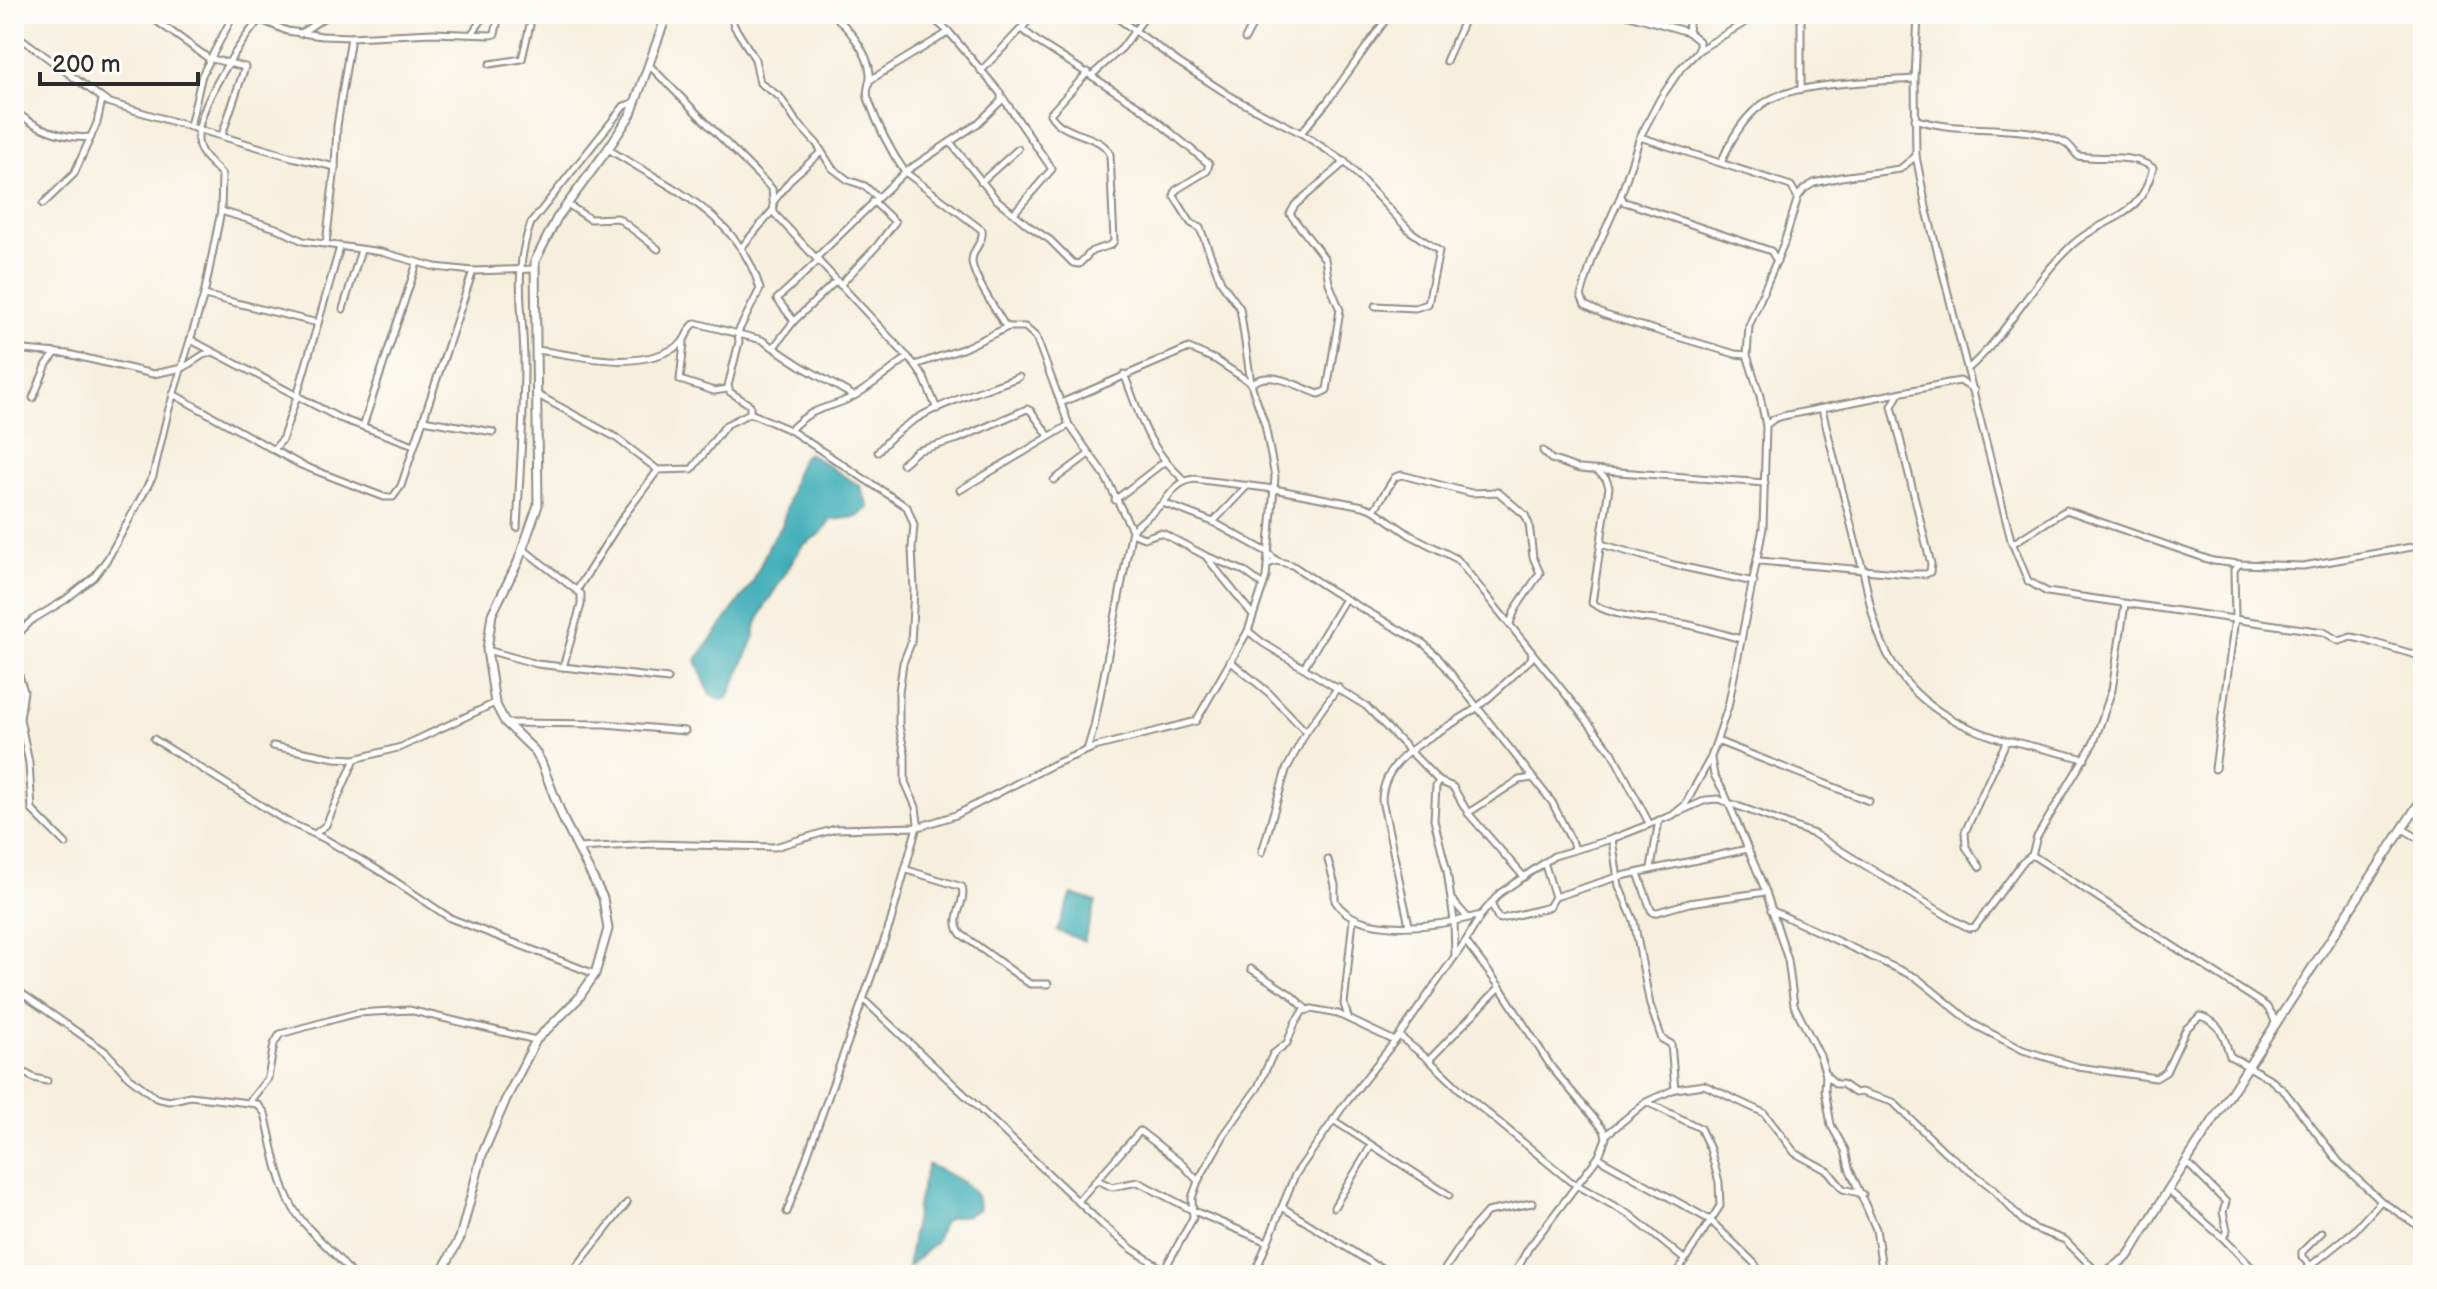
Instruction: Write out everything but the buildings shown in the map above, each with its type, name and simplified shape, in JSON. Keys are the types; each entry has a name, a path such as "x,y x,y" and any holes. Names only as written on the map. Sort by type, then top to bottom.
{"street":[{"path":"147,14 211,60 239,64 246,69 222,135"},
{"path":"190,126 197,89 234,14"},
{"path":"248,14 262,16 300,34 351,37 495,34 499,14"},
{"path":"300,34 329,14"},
{"path":"472,33 486,14"},
{"path":"440,1275 460,1238 490,1136 536,1040 578,999 595,974 604,945 608,919 599,887 578,848 541,762 534,750 505,722 495,703 487,650 492,614 523,549 538,505 534,269 537,254 636,102 667,14"},
{"path":"731,14 734,26 755,59 757,79 780,97 832,168 848,180 865,186 895,222 877,246 794,321 774,347"},
{"path":"834,14 858,43 868,66 868,98 891,152 905,172 982,230 982,239 973,256 973,268 1008,327"},
{"path":"839,20 846,14"},
{"path":"981,71 1035,14"},
{"path":"1113,14 1235,99 1301,133 1345,162 1403,225 1437,249 1440,254 1428,304 1415,308 1375,306"},
{"path":"950,142 996,199 1076,264 1092,251 1111,245 1114,241 1111,164 1107,148 1065,129 1050,117 1051,111 1137,30 1147,14"},
{"path":"1245,39 1258,14"},
{"path":"1301,133 1390,14"},
{"path":"1446,61 1467,14"},
{"path":"1626,14 1688,32 1699,41 1699,50"},
{"path":"1688,32 1690,14"},
{"path":"1747,355 1605,315 1585,305 1581,296 1640,137 1669,85 1699,50 1759,14"},
{"path":"1801,14 1801,89"},
{"path":"1918,14 1916,156 1929,220 1984,437 2012,544 2025,576 2036,588 2071,596 2324,632 2339,641 2351,637 2423,657"},
{"path":"933,15 1003,98 1052,169 1014,213"},
{"path":"14,638 20,630 94,577 108,558 156,469 173,394 204,295 221,211 222,175 202,153 198,145 198,129 227,63 262,16"},
{"path":"490,64 522,59 530,25"},
{"path":"578,848 652,844 775,847 835,829 918,827 956,815 1052,765 1087,751 1122,738 1196,721 1248,631 1268,564 1274,489 1273,458 1251,384 1240,308 1221,282 1200,228 1191,223 1174,196 1176,190 1207,171 1209,164 1140,107 1021,28"},
{"path":"870,80 949,32"},
{"path":"14,33 102,99 288,156 335,167"},
{"path":"326,244 337,126 351,37"},
{"path":"649,65 772,189 773,210 741,248"},
{"path":"1721,163 1735,134 1770,99 1801,89 1915,79"},
{"path":"794,321 777,299 905,172 977,124 1003,98"},
{"path":"43,204 74,174 91,137 102,99"},
{"path":"517,528 524,360 519,271 531,223 624,106 636,102"},
{"path":"14,110 62,135 91,137"},
{"path":"1766,426 1774,419 1960,381 2060,257 2095,228 2129,211 2153,168 2145,163 2078,156 2069,145 2042,135 1939,126 1915,119"},
{"path":"1640,137 1791,186 1798,197"},
{"path":"608,149 684,193 718,219 741,248 760,289 738,332 739,342 728,389"},
{"path":"981,182 1018,149"},
{"path":"774,201 792,178 820,153"},
{"path":"1678,813 1711,757 1728,707 1759,561 1766,426 1747,355 1749,326 1777,261 1798,197 1814,183 1900,169 1916,156"},
{"path":"1251,384 1258,378 1272,377 1319,394 1327,390 1340,310 1329,283 1325,259 1290,214 1295,205 1345,162"},
{"path":"1621,195 1624,202 1771,251 1777,261"},
{"path":"567,204 590,219 618,218 658,249"},
{"path":"773,210 915,365 937,409"},
{"path":"221,211 276,228 303,241 390,254 417,263 473,271 534,269"},
{"path":"274,449 282,440 297,396 340,247"},
{"path":"343,309 361,250"},
{"path":"363,426 417,263"},
{"path":"173,394 311,469 389,498 397,495 473,271"},
{"path":"204,295 318,323"},
{"path":"750,413 747,402 728,389 714,391 680,380 684,342 693,323 738,332 774,347 854,396"},
{"path":"915,365 962,349 1008,327 1025,327 1036,337 1069,425 1104,474 1132,532 1144,538 1164,534 1244,571 1263,585"},
{"path":"191,340 339,418 414,445"},
{"path":"537,350 641,361 653,359 684,342"},
{"path":"1061,403 1189,348 1216,360 1251,384"},
{"path":"14,349 56,353 144,373 183,368 213,352"},
{"path":"33,398 47,364 56,353"},
{"path":"790,430 816,409 854,396 908,357"},
{"path":"1124,374 1145,432 1164,462 1184,480 1210,479 1249,485 1374,510 1422,542 1457,559 1612,752 1649,823"},
{"path":"878,452 898,429 937,409 1019,377"},
{"path":"1960,381 1974,390"},
{"path":"538,395 615,437 658,470 692,469 726,425 750,413 790,430 907,507 913,518 911,643 901,669 898,708 905,754 905,782 916,807 918,827 864,1000 787,1212"},
{"path":"1759,561 1926,574 1931,568 1893,411 1892,403 1898,395"},
{"path":"902,464 917,451 958,439 1027,409 1049,436"},
{"path":"1822,409 1874,621 1895,670 1912,691 1962,726 2007,741 2085,759"},
{"path":"1764,414 1774,419"},
{"path":"423,420 493,432"},
{"path":"960,490 1069,425"},
{"path":"1543,451 1556,461 1579,469 1765,483"},
{"path":"1054,480 1089,454"},
{"path":"1115,500 1164,462"},
{"path":"577,590 623,517 658,470"},
{"path":"1597,471 1609,487 1591,598 1595,605 1647,620 1683,624 1741,639"},
{"path":"1374,510 1395,477 1402,475 1471,493 1498,492 1517,506 1529,524 1533,557 1540,573 1516,608 1510,623"},
{"path":"1087,751 1132,532 1184,480"},
{"path":"1213,522 1249,485"},
{"path":"1163,503 1213,522 1424,644 1443,663 1552,802 1575,848"},
{"path":"2012,544 2061,511 2071,510 2213,561 2239,564 2303,566 2423,545"},
{"path":"1601,544 1674,565 1754,582"},
{"path":"523,549 577,590 582,598 563,667"},
{"path":"1206,556 1254,616"},
{"path":"1268,564 1277,561"},
{"path":"2215,769 2235,618 2234,570 2239,564"},
{"path":"1304,667 1345,599"},
{"path":"1254,1275 1295,1175 1333,1120 1397,1039 1481,915 1500,893 1544,862 1575,848 1612,839 1711,799 1726,801 1814,834 1969,928 1975,927 2022,863 2032,855 2037,837 2085,759 2112,690 2125,604"},
{"path":"14,619 20,630"},
{"path":"1248,631 1378,716 1439,781 1453,787 1468,813 1524,877"},
{"path":"487,650 518,660 668,679"},
{"path":"1409,925 1382,800 1386,777 1399,759 1478,707 1531,659 1532,653"},
{"path":"14,661 24,691 20,719 31,778 29,804 66,844"},
{"path":"1230,661 1269,693 1306,732"},
{"path":"1262,852 1286,770 1306,732 1338,687"},
{"path":"273,746 355,759 401,747 495,703"},
{"path":"505,722 605,724 685,731"},
{"path":"154,739 286,821 315,834 402,885 450,918 595,974"},
{"path":"1717,741 1869,801"},
{"path":"1980,867 1966,847 1965,832 2007,741"},
{"path":"1711,757 1714,775 1766,892 1788,960 1794,1005 1820,1056 1826,1075 1829,1118 1863,1194 1878,1238 1883,1275"},
{"path":"315,834 326,825 355,759"},
{"path":"1468,813 1519,780 1534,778"},
{"path":"1439,781 1434,799 1434,820 1452,900 1455,957"},
{"path":"1826,1075 1855,1093 1893,1102 1945,1152 1991,1187 2022,1220 2033,1228 2065,1240 2101,1275 2127,1257 2423,797"},
{"path":"1651,868 1659,820"},
{"path":"2403,829 2423,841"},
{"path":"1612,839 1617,877 1634,921 1653,1017 1662,1039 1671,1044 1675,1089"},
{"path":"1491,903 1501,919 1549,907 1555,897 1617,877 1748,849"},
{"path":"2032,855 2270,1010 2284,1013"},
{"path":"1328,860 1335,885 1335,901 1353,919 1409,925 1481,915"},
{"path":"1544,862 1555,897"},
{"path":"907,870 962,887 964,894 956,920 961,934 1030,984 1048,984"},
{"path":"1638,873 1654,913 1689,903 1766,892"},
{"path":"1452,900 1467,917"},
{"path":"1771,910 1917,978 1975,1025 1999,1039 2050,1060 2078,1067 2156,1078 2166,1072 2186,1029 2200,1016 2213,1020 2221,1031 2230,1056 2285,1092 2339,1162 2381,1201 2423,1229"},
{"path":"1349,1018 1344,1004 1353,919"},
{"path":"1465,942 1500,987 1552,1068 1585,1104 1606,1135"},
{"path":"1251,969 1290,994 1307,1010"},
{"path":"1429,1060 1500,987"},
{"path":"14,988 106,1052 129,1077 156,1098 169,1101 190,1096 257,1104 265,1113 291,1205 352,1275"},
{"path":"864,1000 1078,1201 1132,1249 1172,1275"},
{"path":"250,1101 268,1078 274,1044 280,1034 357,1013 409,1010 536,1040"},
{"path":"1164,1270 1191,1223 1194,1211 1192,1198 1198,1181 1224,1135 1262,1081 1273,1054 1287,1043 1295,1023 1307,1010 1349,1018 1397,1039 1429,1060 1468,1097 1577,1186 1630,1215 1685,1260"},
{"path":"2270,1010 2276,1026"},
{"path":"14,1067 47,1081"},
{"path":"1514,1275 1528,1249 1599,1156 1606,1135 1646,1102 1675,1089 1704,1085 1764,1113 1795,1153 1824,1168 1843,1189 1863,1194"},
{"path":"1646,1102 1693,1123 1704,1133 1715,1164 1721,1199 1675,1275"},
{"path":"1333,1120 1449,1195"},
{"path":"1078,1201 1140,1131 1181,1163 1198,1181"},
{"path":"1334,1207 1371,1146"},
{"path":"1599,1156 1625,1174 1710,1220 1754,1263 1762,1275"},
{"path":"2187,1163 2226,1202 2223,1212 2227,1230 2223,1238"},
{"path":"1097,1180 1112,1187 1138,1182 1194,1211 1267,1242"},
{"path":"2168,1190 2223,1238 2259,1275"},
{"path":"2299,1275 2354,1231 2381,1201"},
{"path":"570,1275 627,1203"},
{"path":"1441,1275 1487,1212 1532,1203"},
{"path":"1282,1207 1394,1275"},
{"path":"2311,1266 2302,1257 2302,1252 2322,1232"},
{"path":"1371,1275 1376,1266"}],"water":[{"path":"808,453 860,486 869,508 857,517 831,520 821,533 802,546 765,606 728,698 721,700 710,695 696,660 753,582 771,541 782,526 795,473"},
{"path":"1072,894 1096,902 1084,941 1057,931"},
{"path":"928,1164 968,1187 978,1200 979,1209 968,1215 949,1218 943,1223 935,1243 908,1267 918,1201"}]}
